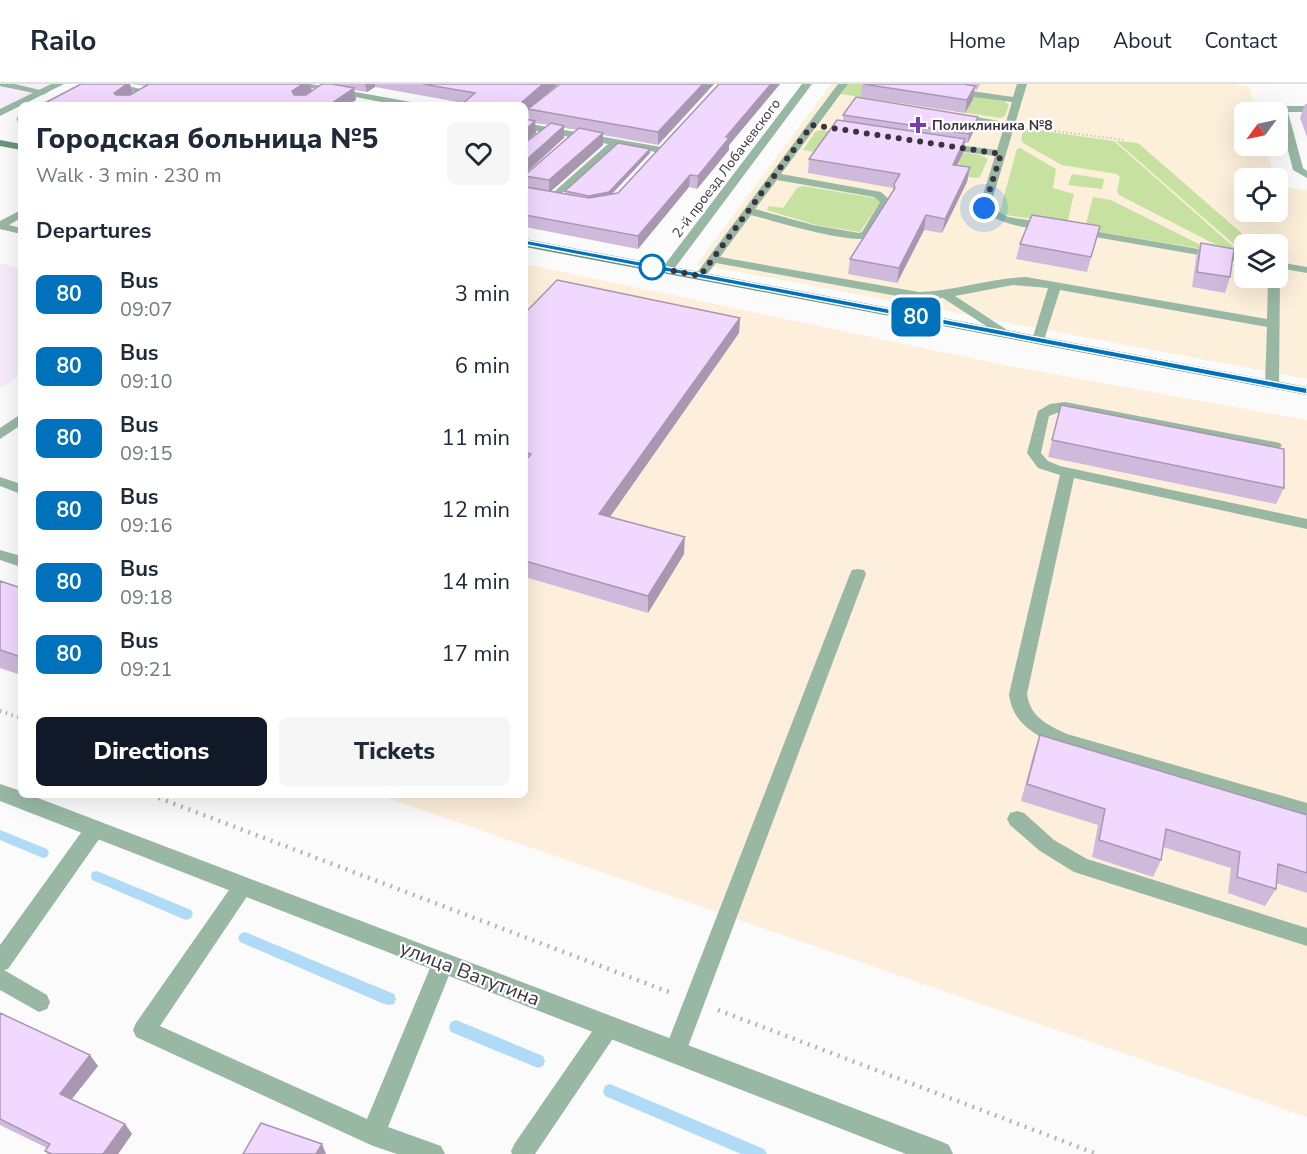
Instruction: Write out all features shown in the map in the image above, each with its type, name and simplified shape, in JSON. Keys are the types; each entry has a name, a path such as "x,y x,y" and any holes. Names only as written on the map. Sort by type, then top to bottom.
{"street":[{"path":"23,102 59,84"},
{"name":"2-й проезд Лобачевского","path":"667,270 705,224 807,84"},
{"path":"0,113 18,104"},
{"path":"0,143 18,146"},
{"path":"528,244 1307,391"},
{"name":"улица Ватутина","path":"0,792 18,796"},
{"name":"улица Ватутина","path":"33,799 95,829 940,1154"}],"lane":[{"path":"105,84 151,90 132,101"},
{"path":"296,84 395,102"},
{"path":"700,276 843,84"},
{"path":"986,96 991,84"},
{"path":"1022,84 984,208 991,215 1234,258"},
{"path":"2,85 43,92"},
{"path":"309,100 324,89"},
{"path":"938,89 1017,100"},
{"path":"832,98 844,100"},
{"path":"1307,109 1288,108 1283,111 1298,170 1307,175"},
{"path":"950,116 1010,125"},
{"path":"812,125 824,127"},
{"path":"528,127 545,134 578,135 615,142 665,146 653,158"},
{"path":"569,143 578,135"},
{"path":"571,203 548,199 615,142"},
{"path":"930,144 1001,154"},
{"path":"749,211 812,228 859,236 866,234 886,201 877,194 774,176"},
{"path":"18,215 0,226 18,230"},
{"path":"713,259 920,297 1016,281 1273,324"},
{"path":"1288,267 1307,270"},
{"path":"1038,340 1054,286"},
{"path":"1272,384 1274,288"},
{"path":"945,294 1003,333"},
{"path":"1275,446 1055,406 1043,414 1034,453 1036,459 1045,466 1068,472 1307,524"},
{"path":"0,435 18,420"},
{"path":"1068,472 1018,694 1018,706 1029,720 1044,732 1062,739 1307,811"},
{"path":"0,481 18,488"},
{"path":"0,555 18,561"},
{"path":"675,1052 858,574"},
{"path":"1017,819 1060,856 1080,866 1307,937"},
{"path":"0,962 95,829"},
{"path":"243,886 144,1030 373,1134 434,1154"},
{"path":"373,1134 443,963"},
{"path":"0,978 39,1002"},
{"path":"523,1150 608,1027"}],"path":[{"path":"1010,125 1125,140"},
{"path":"0,711 18,717"},
{"path":"159,798 1097,1154"}],"shaded area":[{"path":"0,84 56,84 18,102 0,112"},
{"path":"831,84 1229,84 1249,86 1253,102 1234,102 1234,156 1268,156 1272,168 1234,168 1234,222 1288,222 1288,187 1307,190 1307,379 697,264"},
{"path":"0,263 18,268 18,377 0,389"},
{"path":"528,265 1009,366 1307,420 1307,1117 388,798 528,798"}],"green space":[{"path":"846,84 888,84 1004,101 1009,105 1005,116 1000,118 841,94"},
{"path":"820,130 981,155 988,159 980,177 975,178 803,150 815,132"},
{"path":"1023,130 1114,141 1234,247 1234,254 1119,195 1117,191 1120,177 1117,174 1062,165 1023,143 1021,139"},
{"path":"1116,141 1138,143 1243,234 1234,234 1234,244"},
{"path":"1020,148 1056,169 1053,188 1074,194 1067,224 999,214 1017,149"},
{"path":"1072,174 1104,179 1102,189 1068,185"},
{"path":"803,186 875,198 880,202 860,232 816,225 767,210 769,206 783,208 797,188"},
{"path":"1093,197 1111,200 1209,249 1089,230 1085,228"}],"building":[{"path":"81,84 127,84 114,93 116,95 130,95 149,84 303,84 292,91 294,95 306,95 322,84 354,88 333,102 47,102"},
{"path":"423,84 543,84 522,102 464,102 475,93"},
{"path":"560,84 703,84 658,132 528,109"},
{"path":"719,84 771,84 726,137 729,138 698,176 690,175 638,236 528,216 528,188 589,198 618,193"},
{"path":"863,84 963,84 975,86 967,100"},
{"path":"856,97 978,117 969,134 843,115"},
{"path":"528,120 535,121 528,127"},
{"path":"837,120 965,139 953,165 970,167 945,219 926,215 899,268 850,259 895,188 894,184 900,174 809,159"},
{"path":"551,123 564,126 528,158 528,141"},
{"path":"579,128 603,133 549,180 528,176 528,172"},
{"path":"618,143 650,149 609,192 589,196 565,191"},
{"path":"1032,215 1100,226 1091,257 1020,244"},
{"path":"1201,243 1234,249 1230,277 1197,272"},
{"path":"557,280 740,318 599,514 685,537 648,596 528,562 528,458 531,454 528,453 528,310"},
{"path":"1061,405 1284,449 1284,488 1052,440"},
{"path":"0,581 18,587 18,656 0,650"},
{"path":"1040,735 1307,815 1307,873 1278,864 1276,889 1237,877 1240,852 1166,829 1161,860 1099,840 1105,809 1027,784"},
{"path":"0,1013 90,1055 60,1094 125,1124 103,1154 52,1154 45,1151 50,1144 0,1119"},
{"path":"261,1123 322,1144 316,1154 243,1154"}],"waterway":[{"path":"0,835 43,853"},
{"path":"97,876 186,914"},
{"path":"245,938 389,999"},
{"path":"456,1027 538,1061"},
{"path":"610,1091 759,1154"}],"bus line":[{"name":"80","path":"528,244 1307,391"}],"place":[{"name":"Поликлиника №8","path":"918,125"}],"route":[{"path":"652,267 647,266 700,276 812,125 1001,154 984,208"}]}
